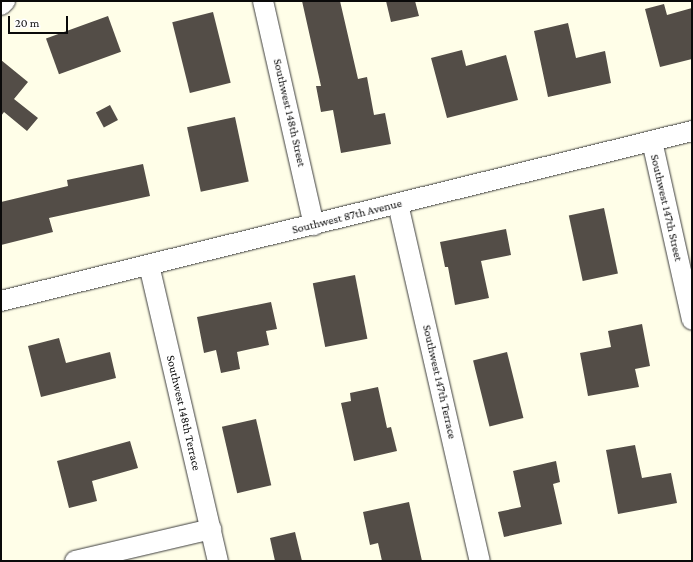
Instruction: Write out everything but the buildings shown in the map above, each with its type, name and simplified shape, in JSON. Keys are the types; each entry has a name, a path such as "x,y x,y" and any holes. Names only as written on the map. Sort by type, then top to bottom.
{"street":[{"path":"1,5 5,1"},
{"name":"Southwest 148th Street","path":"263,1 314,225"},
{"name":"Southwest 87th Avenue","path":"1,301 692,131"},
{"name":"Southwest 147th Street","path":"652,142 692,320"},
{"name":"Southwest 147th Terrace","path":"398,204 480,561"},
{"name":"Southwest 148th Terrace","path":"148,265 218,561"},
{"path":"75,561 211,529"}]}
